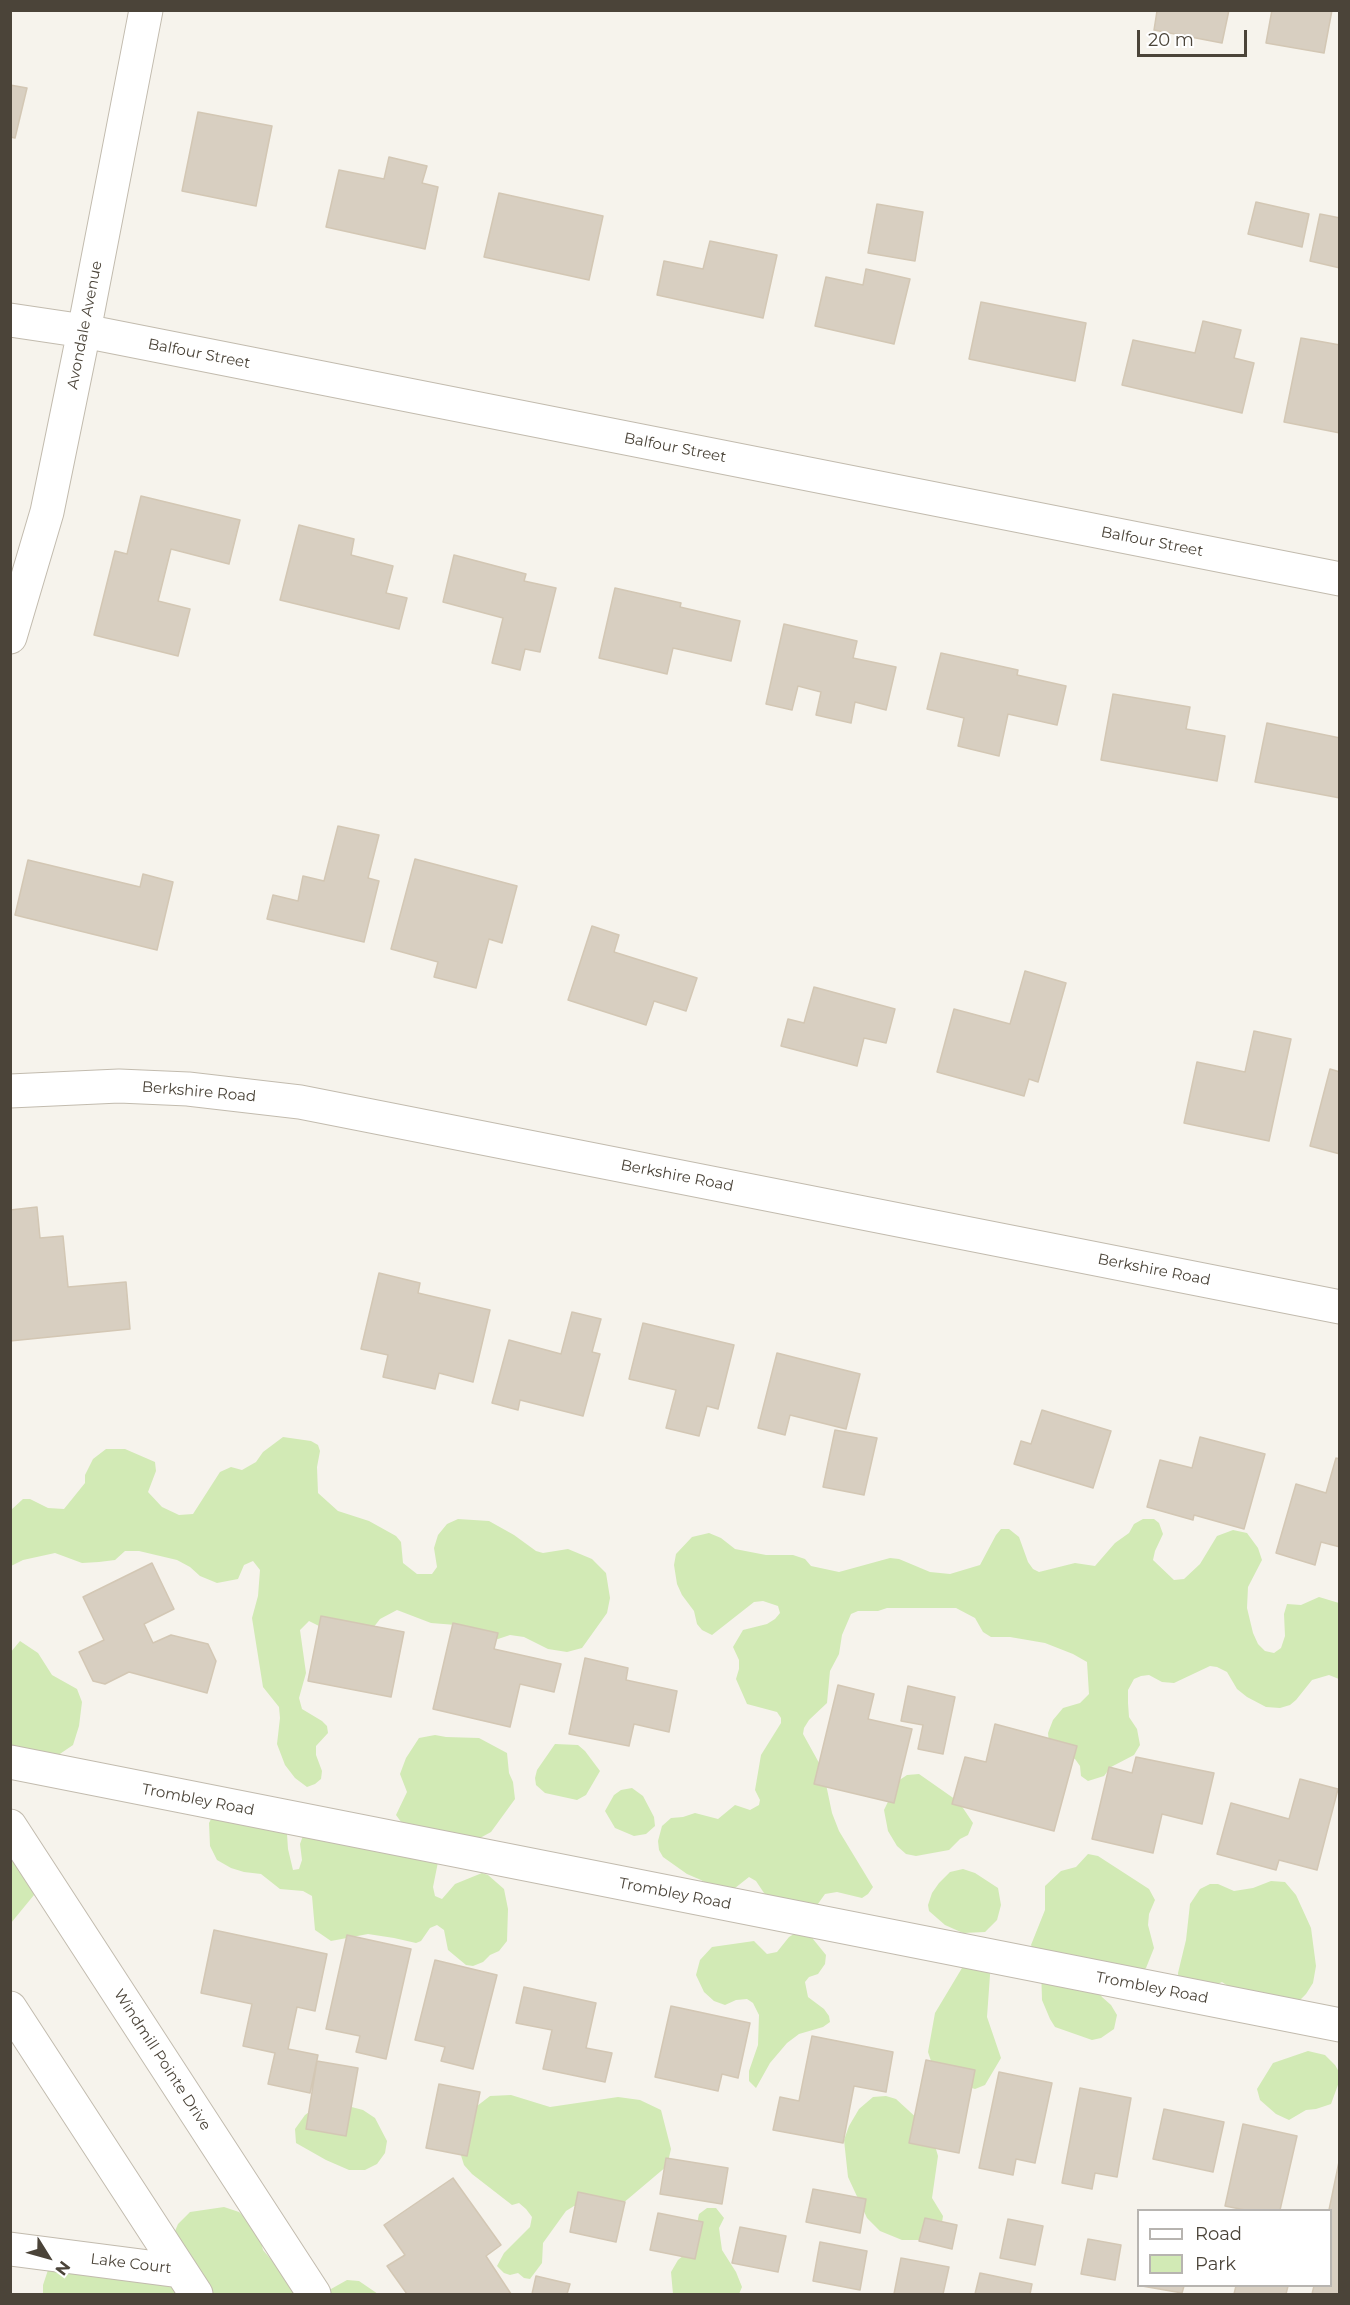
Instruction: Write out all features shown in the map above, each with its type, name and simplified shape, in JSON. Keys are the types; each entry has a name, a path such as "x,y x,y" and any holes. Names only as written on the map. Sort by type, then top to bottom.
{"street":[{"name":"Avondale Avenue","path":"10,637 47,512 146,10"},
{"name":"Balfour Street","path":"10,320 84,331 1340,579"},
{"name":"Berkshire Road","path":"10,1091 120,1086 188,1089 300,1102 1340,1307"},
{"name":"Trombley Road","path":"10,1762 1340,2025"},
{"name":"Windmill Pointe Drive","path":"10,1826 314,2295"},
{"path":"10,2008 188,2283"},
{"name":"Lake Court","path":"10,2249 188,2283"}],"green space":[{"path":"283,1437 311,1441 318,1445 320,1451 317,1467 318,1493 338,1511 369,1521 396,1536 401,1542 403,1563 417,1574 432,1574 437,1567 434,1548 438,1535 447,1524 458,1519 489,1521 536,1551 543,1553 568,1549 592,1559 606,1573 610,1598 607,1613 582,1648 567,1652 548,1649 524,1637 510,1635 483,1641 456,1625 431,1623 397,1610 380,1619 373,1628 329,1631 309,1621 300,1630 306,1673 299,1698 302,1709 322,1721 327,1726 328,1733 316,1746 316,1755 322,1771 321,1779 307,1787 295,1778 285,1765 277,1744 279,1707 263,1687 252,1618 258,1596 260,1570 253,1561 244,1565 238,1579 217,1583 200,1576 177,1560 139,1551 125,1551 115,1560 82,1563 55,1553 23,1560 11,1566 11,1510 23,1499 30,1499 48,1508 64,1509 85,1483 85,1475 93,1459 106,1449 125,1449 155,1462 156,1471 148,1492 162,1507 179,1515 193,1514 220,1472 231,1467 242,1470 256,1462 263,1452"},
{"path":"1143,1519 1154,1519 1159,1523 1163,1534 1153,1560 1174,1580 1184,1579 1200,1564 1217,1536 1233,1530 1247,1533 1258,1548 1262,1560 1248,1587 1247,1608 1253,1633 1258,1644 1265,1651 1274,1653 1281,1648 1285,1636 1284,1614 1287,1604 1301,1605 1319,1597 1339,1603 1339,1679 1329,1675 1312,1680 1296,1700 1280,1708 1266,1707 1247,1697 1237,1689 1227,1672 1217,1667 1210,1666 1174,1683 1162,1682 1149,1675 1141,1676 1134,1679 1128,1690 1129,1717 1137,1729 1140,1745 1134,1755 1111,1767 1104,1776 1088,1781 1081,1776 1080,1766 1075,1759 1062,1754 1049,1743 1048,1733 1053,1720 1063,1708 1080,1703 1089,1694 1087,1662 1045,1643 1010,1637 991,1637 983,1632 975,1618 956,1608 887,1608 878,1611 858,1611 851,1614 842,1635 839,1654 830,1671 827,1703 809,1720 803,1734 823,1770 832,1813 839,1831 873,1887 868,1894 862,1898 837,1892 825,1894 815,1908 805,1911 789,1899 770,1898 756,1881 749,1877 730,1892 716,1889 687,1874 663,1857 658,1841 662,1826 671,1818 695,1813 718,1819 735,1805 750,1810 759,1805 760,1800 755,1790 761,1755 781,1723 777,1712 747,1704 736,1679 739,1660 733,1647 743,1630 767,1624 775,1619 780,1613 778,1606 763,1601 754,1602 712,1635 702,1630 697,1624 694,1611 677,1584 674,1565 676,1554 692,1537 709,1533 721,1538 735,1549 766,1555 793,1555 805,1559 811,1566 839,1572 890,1558 899,1559 930,1572 950,1574 980,1565 996,1535 1001,1529 1009,1529 1019,1537 1028,1562 1033,1569 1039,1572 1075,1563 1095,1566 1115,1543 1129,1533 1134,1524"},
{"path":"20,1641 38,1653 52,1675 77,1689 82,1702 79,1726 73,1745 51,1760 11,1748 10,1653"},
{"path":"435,1735 479,1738 507,1753 515,1799 491,1832 440,1852 433,1887 435,1896 442,1899 455,1884 482,1873 488,1875 504,1889 508,1909 507,1941 499,1951 490,1955 483,1962 473,1966 466,1965 448,1950 444,1930 437,1925 430,1928 421,1941 416,1943 368,1934 331,1941 315,1930 312,1896 303,1891 280,1889 261,1874 231,1868 217,1860 210,1846 209,1823 214,1813 287,1834 293,1870 299,1869 302,1860 300,1844 304,1833 412,1837 396,1815 407,1792 400,1774 406,1758 419,1738"},
{"path":"555,1744 578,1745 600,1771 586,1795 577,1800 545,1793 536,1785 537,1770"},
{"path":"919,1774 959,1802 973,1823 968,1835 960,1839 949,1850 916,1856 906,1854 897,1846 888,1831 884,1810 898,1781 907,1775"},
{"path":"632,1788 643,1796 654,1817 655,1826 646,1834 634,1836 615,1828 605,1811 614,1795 621,1790"},
{"path":"10,1854 30,1879 34,1895 11,1923"},
{"path":"1088,1854 1098,1856 1149,1889 1155,1900 1149,1914 1148,1925 1154,1948 1146,1968 1138,1976 1089,1979 1117,2015 1114,2029 1101,2038 1092,2040 1055,2027 1042,2000 1041,1966 1031,1945 1045,1910 1045,1886 1061,1871 1076,1867"},
{"path":"963,1869 975,1873 998,1888 1001,1905 997,1920 985,1932 963,1933 945,1925 929,1911 928,1905 932,1893 939,1883 950,1872"},
{"path":"1271,1881 1285,1882 1296,1895 1311,1928 1316,1966 1313,1983 1306,1994 1292,2008 1234,1990 1222,1982 1213,1986 1179,1984 1178,1973 1186,1940 1190,1904 1200,1889 1210,1884 1218,1884 1234,1891 1253,1888"},
{"path":"797,1932 812,1934 813,1939 826,1955 825,1964 818,1974 809,1977 805,1982 808,1997 824,2009 830,2022 823,2027 799,2034 787,2043 770,2063 756,2088 749,2081 749,2071 758,2045 759,2015 753,2003 747,1999 736,2000 725,2005 714,2001 704,1992 696,1975 700,1960 712,1947 754,1941 767,1954 777,1952 789,1937"},
{"path":"971,1953 991,1961 987,2017 1001,2058 985,2085 975,2089 962,2085 932,2064 928,2052 935,2013"},
{"path":"1308,2051 1325,2055 1335,2065 1339,2072 1339,2082 1331,2104 1306,2110 1289,2120 1276,2114 1260,2100 1257,2089 1273,2063"},
{"path":"511,2095 550,2107 618,2097 640,2100 661,2110 671,2149 667,2166 622,2204 574,2206 566,2211 543,2243 542,2263 530,2279 518,2273 510,2275 504,2273 497,2266 504,2253 530,2227 532,2217 519,2203 512,2205 472,2174 464,2165 459,2149 464,2116 490,2096"},
{"path":"886,2096 896,2099 920,2121 933,2139 938,2156 932,2198 943,2216 941,2229 921,2240 902,2240 880,2231 867,2218 848,2177 844,2140 849,2126 859,2109 873,2097"},
{"path":"340,2104 363,2110 375,2118 387,2141 385,2153 377,2164 365,2170 349,2170 296,2143 295,2129 305,2115 312,2110"},
{"path":"224,2207 239,2212 249,2221 259,2233 263,2250 275,2264 311,2290 331,2289 347,2280 359,2281 378,2294 43,2294 43,2285 48,2270 168,2248 178,2224 190,2212"},
{"path":"707,2208 716,2208 724,2218 719,2228 722,2250 736,2272 742,2287 739,2294 673,2294 671,2272 678,2260 697,2244 700,2238 697,2224 699,2214"}],"building":[{"path":"1156,10 1229,10 1222,43 1154,30"},
{"path":"1272,10 1332,10 1324,53 1266,43"},
{"path":"10,85 27,88 15,138 10,137"},
{"path":"198,112 272,126 256,206 182,191"},
{"path":"389,157 427,166 422,183 438,187 425,249 326,227 339,170 384,179"},
{"path":"499,193 603,216 589,280 484,257"},
{"path":"1256,202 1309,214 1302,247 1248,234"},
{"path":"877,204 923,212 915,261 868,253"},
{"path":"1320,214 1340,218 1340,268 1310,261"},
{"path":"710,241 777,255 763,318 657,295 664,261 703,269"},
{"path":"866,269 910,279 894,344 815,326 826,277 863,285"},
{"path":"981,302 1086,323 1075,381 969,359"},
{"path":"1203,321 1241,330 1234,358 1254,363 1242,413 1122,385 1133,340 1195,353"},
{"path":"1301,338 1340,345 1340,433 1284,422"},
{"path":"141,496 240,520 229,564 171,549 158,601 190,609 178,656 94,635 115,551 127,554"},
{"path":"299,525 354,539 351,555 393,566 386,593 407,598 399,629 280,600"},
{"path":"454,555 526,574 524,581 556,588 540,652 525,649 520,670 492,663 503,618 443,602"},
{"path":"615,588 681,603 680,607 740,621 731,661 673,648 667,674 599,658"},
{"path":"784,624 857,641 853,658 896,667 886,710 855,702 851,723 816,715 821,692 798,686 792,710 766,704"},
{"path":"941,653 1018,670 1017,675 1066,686 1057,725 1008,714 999,756 958,746 964,718 927,709"},
{"path":"1113,694 1190,707 1186,729 1225,736 1217,781 1101,760"},
{"path":"1267,723 1340,738 1340,798 1255,782"},
{"path":"338,826 379,835 368,878 379,881 364,942 267,919 273,895 298,901 303,876 324,881"},
{"path":"415,859 517,886 502,943 489,939 476,988 434,977 438,962 391,949"},
{"path":"28,860 140,887 143,874 173,882 157,950 15,915"},
{"path":"592,926 619,935 614,952 697,978 686,1011 654,1001 646,1025 568,1000"},
{"path":"1025,971 1066,983 1038,1082 1029,1079 1024,1096 937,1072 954,1009 1010,1024"},
{"path":"814,987 895,1009 886,1043 864,1038 857,1066 781,1046 788,1019 804,1023"},
{"path":"1254,1031 1291,1039 1269,1141 1184,1123 1197,1062 1245,1072"},
{"path":"1330,1069 1340,1072 1340,1154 1310,1146"},
{"path":"37,1207 40,1238 63,1236 68,1287 126,1282 130,1329 10,1341 10,1210"},
{"path":"379,1273 420,1283 418,1293 490,1310 473,1382 439,1373 435,1389 383,1377 388,1355 361,1349"},
{"path":"572,1312 601,1319 592,1352 600,1354 583,1416 520,1400 518,1410 492,1403 509,1340 561,1354"},
{"path":"643,1323 734,1345 718,1409 707,1406 699,1436 666,1428 676,1390 629,1379"},
{"path":"777,1353 860,1374 846,1429 790,1415 785,1435 758,1428"},
{"path":"1042,1410 1111,1431 1093,1488 1014,1464 1021,1441 1031,1444"},
{"path":"835,1430 877,1438 864,1495 823,1487"},
{"path":"1200,1437 1265,1454 1244,1529 1194,1515 1193,1520 1147,1507 1160,1460 1192,1468"},
{"path":"1336,1458 1340,1459 1340,1547 1321,1542 1315,1565 1276,1553 1296,1484 1326,1493"},
{"path":"152,1563 174,1609 144,1624 153,1643 171,1635 208,1644 216,1661 207,1693 129,1672 105,1684 93,1681 79,1652 104,1640 83,1597"},
{"path":"321,1616 404,1632 391,1697 308,1681"},
{"path":"453,1623 498,1633 494,1649 561,1664 554,1692 520,1684 510,1727 433,1709"},
{"path":"585,1658 628,1668 626,1680 677,1691 669,1732 634,1724 629,1746 569,1734"},
{"path":"838,1685 874,1694 868,1719 912,1729 894,1803 814,1784"},
{"path":"908,1686 955,1697 943,1754 918,1749 923,1725 901,1721"},
{"path":"995,1724 1077,1746 1054,1831 952,1804 965,1757 986,1762"},
{"path":"1136,1757 1214,1773 1202,1824 1162,1814 1153,1853 1092,1839 1109,1767 1132,1773"},
{"path":"1300,1779 1338,1789 1317,1870 1279,1860 1276,1870 1217,1854 1231,1803 1289,1819"},
{"path":"214,1930 327,1954 315,2011 297,2007 288,2049 318,2055 310,2093 268,2084 275,2053 243,2046 252,2004 201,1993"},
{"path":"347,1935 411,1949 386,2059 356,2052 360,2036 326,2029"},
{"path":"435,1960 497,1975 473,2069 441,2061 445,2047 415,2040"},
{"path":"524,1987 596,2003 586,2048 612,2053 605,2082 543,2069 552,2030 516,2023"},
{"path":"671,2006 750,2023 738,2078 722,2074 718,2091 655,2077"},
{"path":"812,2036 893,2052 886,2092 854,2086 843,2143 773,2130 780,2097 799,2101"},
{"path":"926,2060 975,2070 959,2153 909,2143"},
{"path":"317,2061 358,2068 346,2136 306,2129"},
{"path":"999,2072 1052,2083 1035,2163 1016,2159 1013,2175 979,2168"},
{"path":"439,2084 480,2092 467,2156 426,2148"},
{"path":"1080,2088 1131,2098 1117,2177 1095,2173 1092,2189 1062,2183"},
{"path":"1164,2109 1224,2122 1213,2172 1153,2159"},
{"path":"1243,2124 1297,2136 1280,2209 1240,2209 1225,2206"},
{"path":"1340,2157 1340,2294 1312,2294 1314,2287 1332,2287 1332,2209 1329,2209"},
{"path":"666,2158 728,2168 722,2204 660,2194"},
{"path":"453,2178 501,2245 486,2256 511,2294 407,2294 387,2266 405,2255 384,2225"},
{"path":"813,2189 866,2199 860,2233 806,2222"},
{"path":"578,2192 625,2202 616,2242 570,2232"},
{"path":"658,2213 703,2222 695,2259 650,2250"},
{"path":"925,2218 957,2225 952,2249 919,2241"},
{"path":"1008,2219 1043,2226 1035,2265 1000,2258"},
{"path":"740,2227 786,2236 778,2272 732,2263"},
{"path":"1088,2239 1121,2245 1115,2280 1081,2274"},
{"path":"820,2242 867,2251 860,2290 813,2281"},
{"path":"901,2258 949,2267 943,2294 894,2294"},
{"path":"980,2273 1032,2284 1030,2294 975,2294"},
{"path":"536,2276 570,2284 567,2294 532,2294"},
{"path":"1148,2287 1184,2287 1182,2293"},
{"path":"1236,2287 1288,2287 1286,2294 1234,2294"}]}
